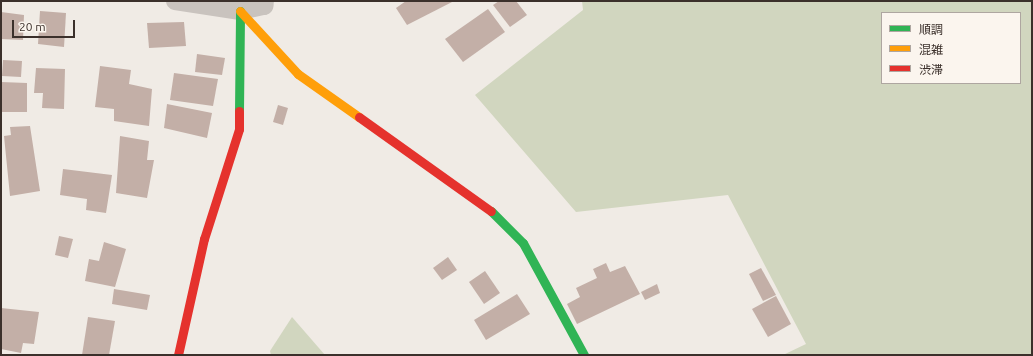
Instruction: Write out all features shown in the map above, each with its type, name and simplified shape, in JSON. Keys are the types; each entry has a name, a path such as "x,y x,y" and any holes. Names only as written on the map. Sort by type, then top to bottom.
{"street":[{"path":"175,1 240,11 264,6 265,1"},
{"path":"178,355 204,238 239,129 240,11"},
{"path":"240,11 298,74 491,211 523,243 584,355"}],"green space":[{"path":"582,1 1032,1 1032,355 783,355 806,344 728,195 576,212 475,95 583,10"},
{"path":"292,317 325,355 271,355 270,351"}],"building":[{"path":"406,1 454,1 407,25 396,8"},
{"path":"499,1 516,1 527,15 510,27 493,5"},
{"path":"488,9 505,32 463,62 445,39"},
{"path":"40,11 66,13 64,47 38,44"},
{"path":"1,12 24,15 23,40 1,39"},
{"path":"184,22 186,46 149,48 147,23"},
{"path":"197,54 225,58 222,75 195,72"},
{"path":"3,60 22,61 21,77 2,76"},
{"path":"100,66 131,70 129,84 152,89 149,126 114,121 114,109 95,107"},
{"path":"36,68 65,69 64,109 42,108 43,93 34,93"},
{"path":"174,73 218,79 213,106 170,100"},
{"path":"1,82 27,83 27,112 1,112"},
{"path":"167,104 212,113 207,138 164,128"},
{"path":"278,105 288,108 283,125 273,122"},
{"path":"30,126 40,191 10,196 4,136 11,135 10,127"},
{"path":"120,136 149,141 147,160 154,160 147,198 116,193"},
{"path":"63,169 112,175 106,213 86,210 87,199 60,195"},
{"path":"59,236 73,239 68,258 55,255"},
{"path":"104,242 126,249 115,287 85,281 89,259 99,261"},
{"path":"448,257 457,270 442,280 433,268"},
{"path":"606,263 610,272 625,266 640,294 577,324 567,304 580,297 576,288 597,278 593,269"},
{"path":"761,268 776,295 763,301 749,274"},
{"path":"485,271 500,293 484,304 469,282"},
{"path":"657,284 660,293 645,300 641,292"},
{"path":"114,289 150,295 147,310 112,304"},
{"path":"517,294 530,314 486,340 474,320"},
{"path":"776,296 791,324 768,337 752,309"},
{"path":"1,308 39,312 34,344 23,343 21,353 1,349"},
{"path":"88,317 115,321 109,355 82,355"}],"traffic: fast":[{"path":"239,111 240,11"},
{"path":"491,211 523,243 584,355"}],"traffic: slow":[{"path":"240,11 298,74 359,117"}],"traffic: jam":[{"path":"178,355 204,239 239,129 239,111"},
{"path":"359,117 491,211"}]}
